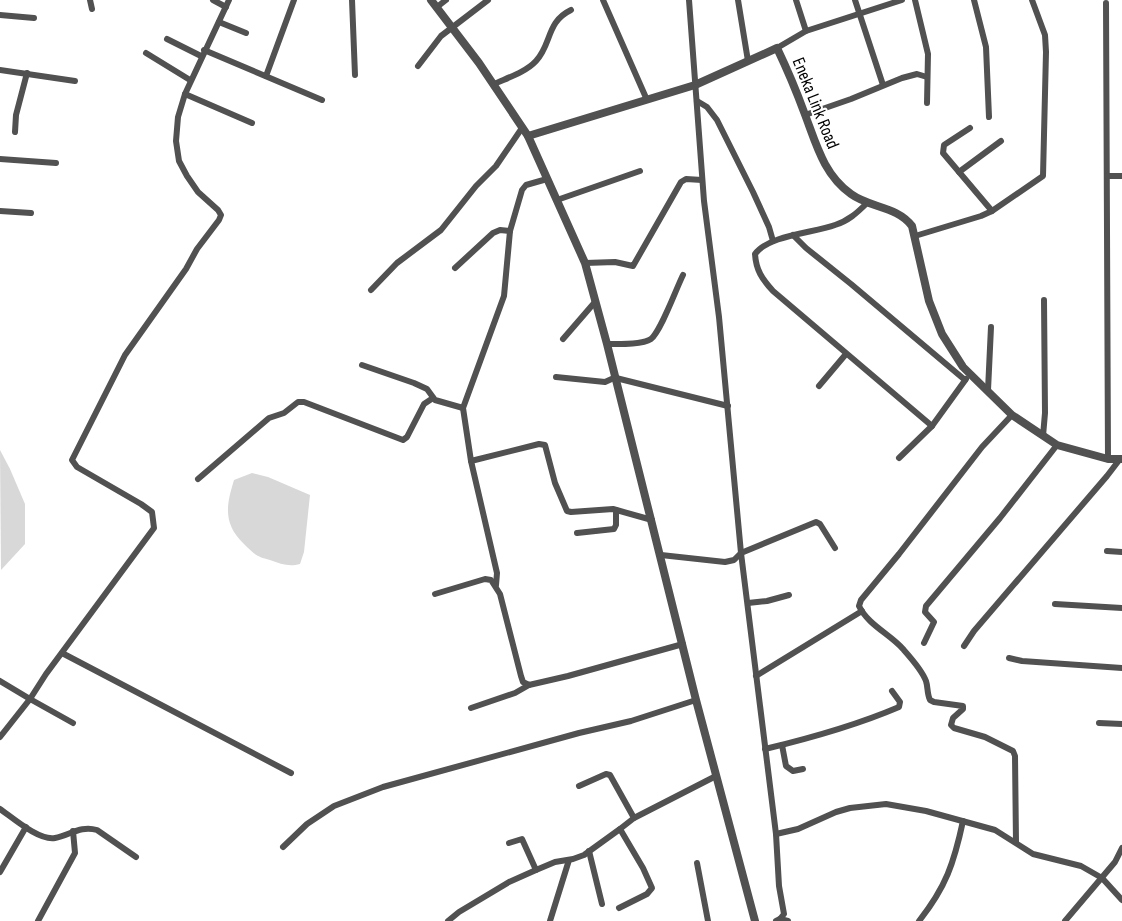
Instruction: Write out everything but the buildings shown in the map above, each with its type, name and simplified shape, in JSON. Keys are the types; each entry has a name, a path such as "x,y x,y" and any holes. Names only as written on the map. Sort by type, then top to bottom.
{"street":[{"path":"90,0 92,9"},
{"path":"213,0 226,7"},
{"path":"0,737 30,699 34,690 154,528 152,512 77,467 72,460 125,355 186,269 197,249 221,215 198,192 179,162 176,141 178,117 190,80 229,0"},
{"path":"266,76 294,0"},
{"path":"352,0 355,75"},
{"path":"431,0 494,84 528,136 585,263 616,377 696,700 755,921"},
{"path":"438,7 446,0"},
{"path":"418,66 441,36 488,0"},
{"path":"603,0 647,100"},
{"path":"690,0 702,180 728,406 741,553 776,834 779,886 784,914 778,920"},
{"path":"738,0 748,61"},
{"path":"796,0 806,31"},
{"path":"855,0 883,86"},
{"path":"777,48 806,31 902,0"},
{"path":"915,0 928,54 927,103"},
{"path":"974,0 986,47 988,117"},
{"path":"915,236 954,225 992,211 1043,176 1045,35 1032,0"},
{"path":"1106,3 1108,459"},
{"path":"494,84 526,68 537,60 556,20 571,10"},
{"path":"0,15 34,18"},
{"path":"219,22 246,33"},
{"path":"167,39 266,76 322,100"},
{"name":"Eneka Link Road","path":"528,136 695,85 777,48 805,114 817,151 831,173 850,194 867,203 898,213 912,226 929,301 942,334 968,377 988,390 1012,415 1057,445 1108,459 1121,459"},
{"path":"146,53 190,80"},
{"path":"0,70 75,81"},
{"path":"15,132 16,115 27,73"},
{"path":"805,114 917,74 928,77"},
{"path":"185,94 252,123"},
{"path":"696,101 707,108 717,120 753,192 769,227 773,241"},
{"path":"371,290 397,263 440,230 476,186 496,166 522,128"},
{"path":"970,128 944,145 943,153 992,211"},
{"path":"959,172 1002,141"},
{"path":"0,159 56,163"},
{"path":"557,200 640,172"},
{"path":"1107,176 1122,176"},
{"path":"496,585 497,574 471,461 463,408 504,296 510,231 524,187 546,179"},
{"path":"585,263 615,262 633,266 681,182 686,179 702,180"},
{"path":"867,203 856,214 843,222 773,241 758,248 754,254 758,272 763,281 773,291 932,426"},
{"path":"0,211 31,213"},
{"path":"455,268 493,233 500,230 510,231"},
{"path":"793,236 968,377 932,426 899,458"},
{"path":"607,344 627,344 646,341 652,338 683,275"},
{"path":"1043,436 1045,413 1044,300"},
{"path":"563,339 595,302"},
{"path":"988,390 991,327"},
{"path":"819,386 846,354"},
{"path":"362,365 419,385 426,389 433,398 463,408"},
{"path":"556,377 605,382 616,377 728,406"},
{"path":"198,479 262,423 272,416 284,413 298,402 304,402 403,440 407,438 424,404 433,398"},
{"path":"1012,415 982,447 861,600 859,606 876,626 903,648 924,678 930,700 963,706 952,720 951,725 954,728 985,737 1013,752 1015,756 1016,842"},
{"path":"471,461 540,444 545,445 555,483 567,511 616,510 652,520"},
{"path":"924,643 934,622 925,612 926,606 1000,518 1057,445"},
{"path":"964,646 1121,459"},
{"path":"577,533 614,529 616,510"},
{"path":"661,555 725,562 734,560 741,553 816,522 820,524 835,548"},
{"path":"1107,551 1122,552"},
{"path":"435,594 485,579 491,580 496,585 500,594 523,682 529,685"},
{"path":"748,603 767,601 789,594"},
{"path":"1055,604 1122,608"},
{"path":"756,676 862,611"},
{"path":"471,708 515,693 529,685 683,644"},
{"path":"62,653 291,773"},
{"path":"1009,658 1022,661 1122,668"},
{"path":"0,680 73,723"},
{"path":"765,748 835,730 900,707 900,702 892,691"},
{"path":"283,846 307,824 334,806 383,787 579,733 631,721 696,700"},
{"path":"1099,723 1122,724"},
{"path":"782,745 786,766 793,772 803,769"},
{"path":"579,786 606,774 610,776 634,818"},
{"path":"448,921 509,882 555,862 579,857 634,818 716,776"},
{"path":"776,834 798,830 836,812 850,808 886,804 926,811 995,830 1033,854 1081,866 1102,878 1122,900"},
{"path":"0,808 45,838 55,838 73,831 91,828 97,830 136,857"},
{"path":"918,921 935,900 946,879 956,855 963,821"},
{"path":"0,872 26,827"},
{"path":"619,908 647,894 652,888 643,868 620,829"},
{"path":"38,921 75,852 73,831"},
{"path":"508,843 522,839 536,870"},
{"path":"1064,921 1115,862 1122,848"},
{"path":"589,851 602,904"},
{"path":"550,921 569,860"},
{"path":"697,863 708,921"},
{"path":"778,920 788,921"}],"shaded area":[{"path":"0,450 25,504 25,544 1,570"},
{"path":"252,473 268,477 310,495 304,552 300,564 285,565 253,553 237,537 232,529 229,522 228,506 234,480"}]}
